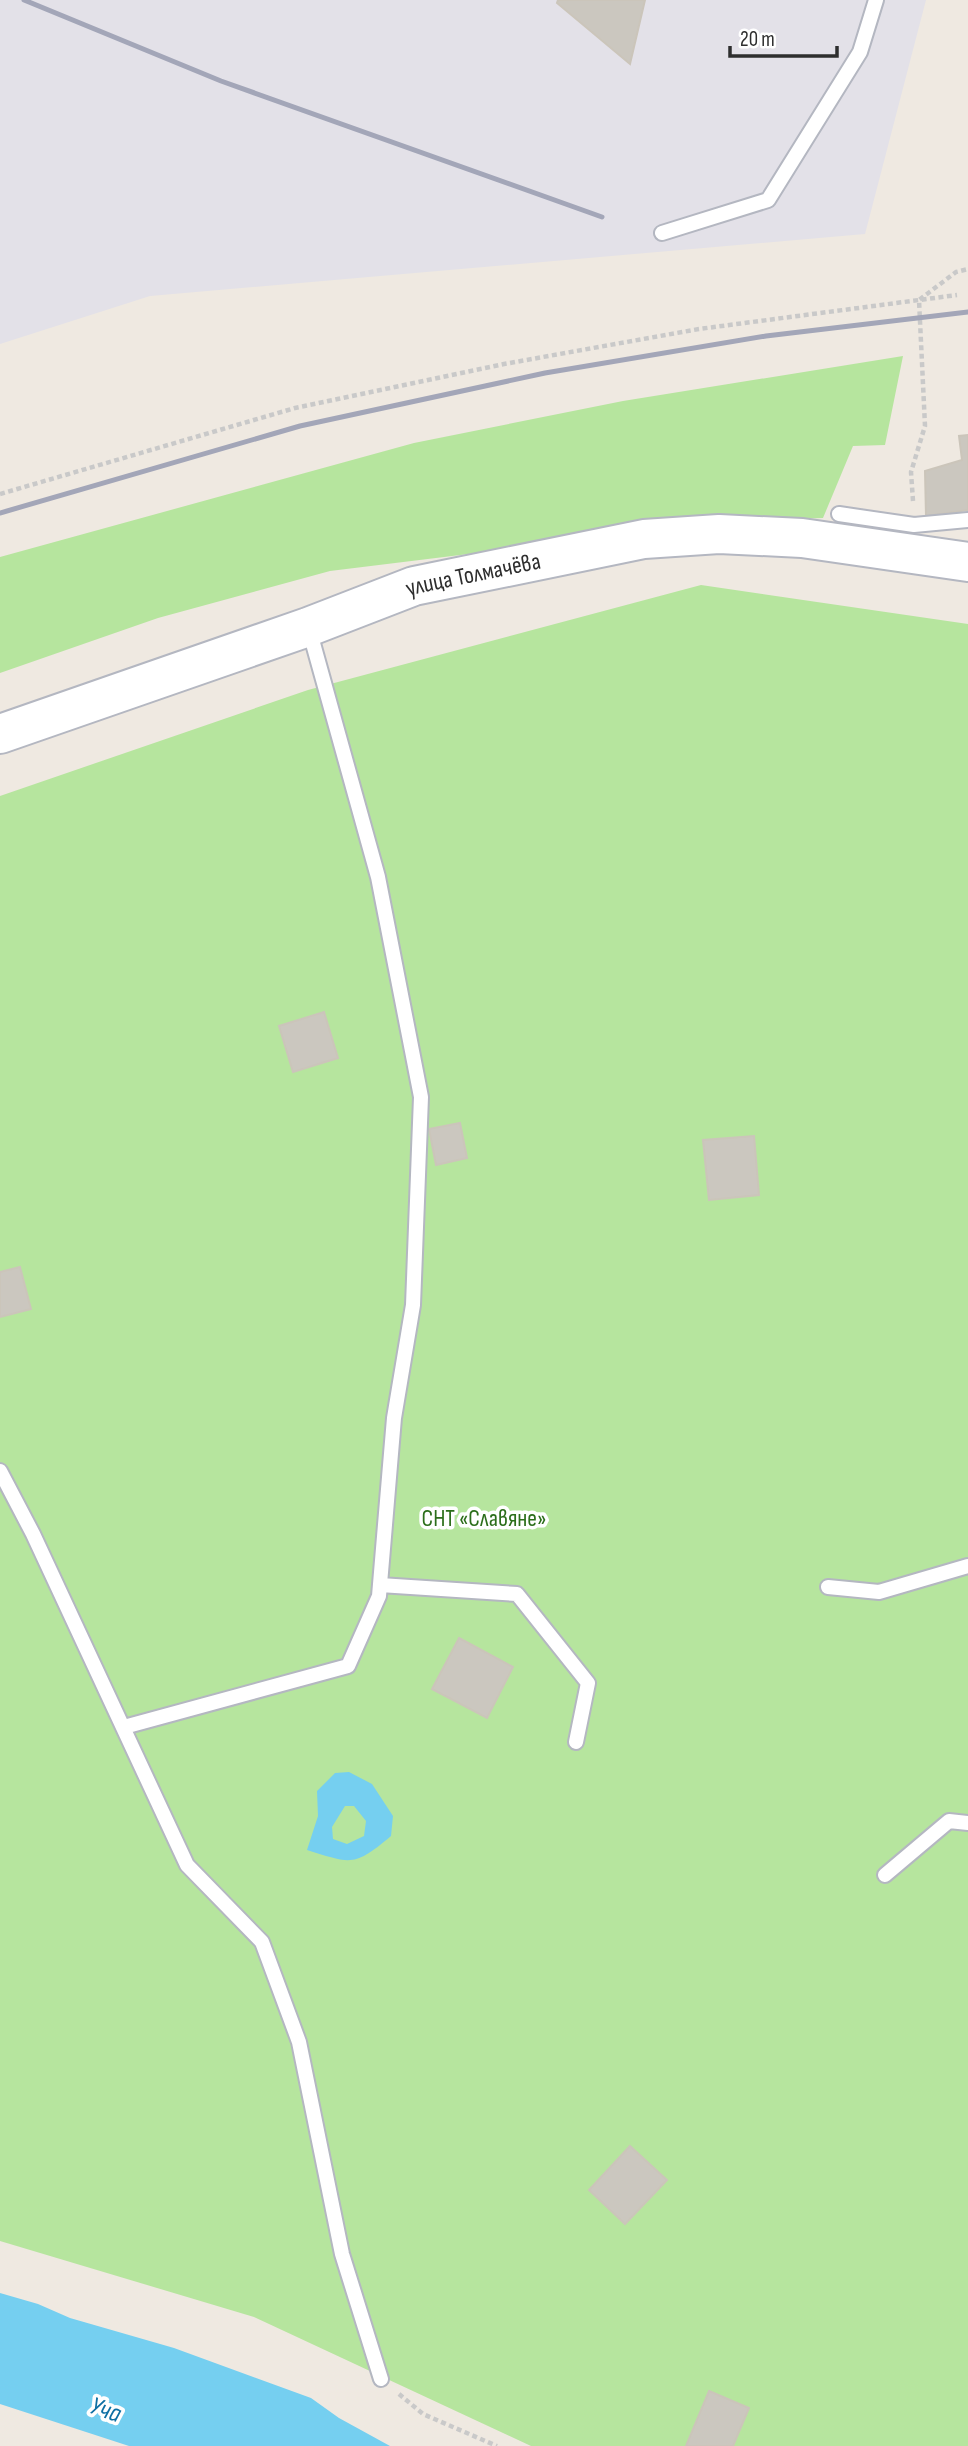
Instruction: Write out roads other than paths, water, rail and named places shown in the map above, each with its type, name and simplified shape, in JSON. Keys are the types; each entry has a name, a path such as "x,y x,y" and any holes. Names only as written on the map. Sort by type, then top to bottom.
{"street":[{"name":"улица Толмачёва","path":"0,734 308,627 414,586 644,539 719,534 802,538 968,562"}],"lane":[{"path":"662,233 768,200 860,52 876,0"},
{"path":"839,514 914,525 968,520"},
{"path":"124,1727 348,1666 379,1596 394,1418 413,1305 421,1097 378,877 308,627"},
{"path":"0,1471 124,1727 187,1865 262,1942 299,2042 342,2255 381,2379"},
{"path":"828,1587 879,1592 968,1566"},
{"path":"380,1585 517,1594 588,1683 576,1742"},
{"path":"885,1875 949,1821 968,1822"}],"water":[{"path":"349,1772 372,1784 393,1816 391,1836 369,1853 352,1860 307,1850 318,1816 317,1791 335,1773","holes":["345,1806 354,1806 366,1821 364,1836 347,1844 333,1839 332,1827"]},
{"name":"Уча","path":"0,2293 38,2304 70,2318 174,2348 311,2398 339,2418 390,2446 129,2446 0,2404"}],"railway":[{"path":"24,0 221,81 602,217"},
{"path":"0,513 300,426 545,373 766,336 968,312"}],"park label":[{"name":"СНТ «Славяне»","path":"484,1518"}]}
